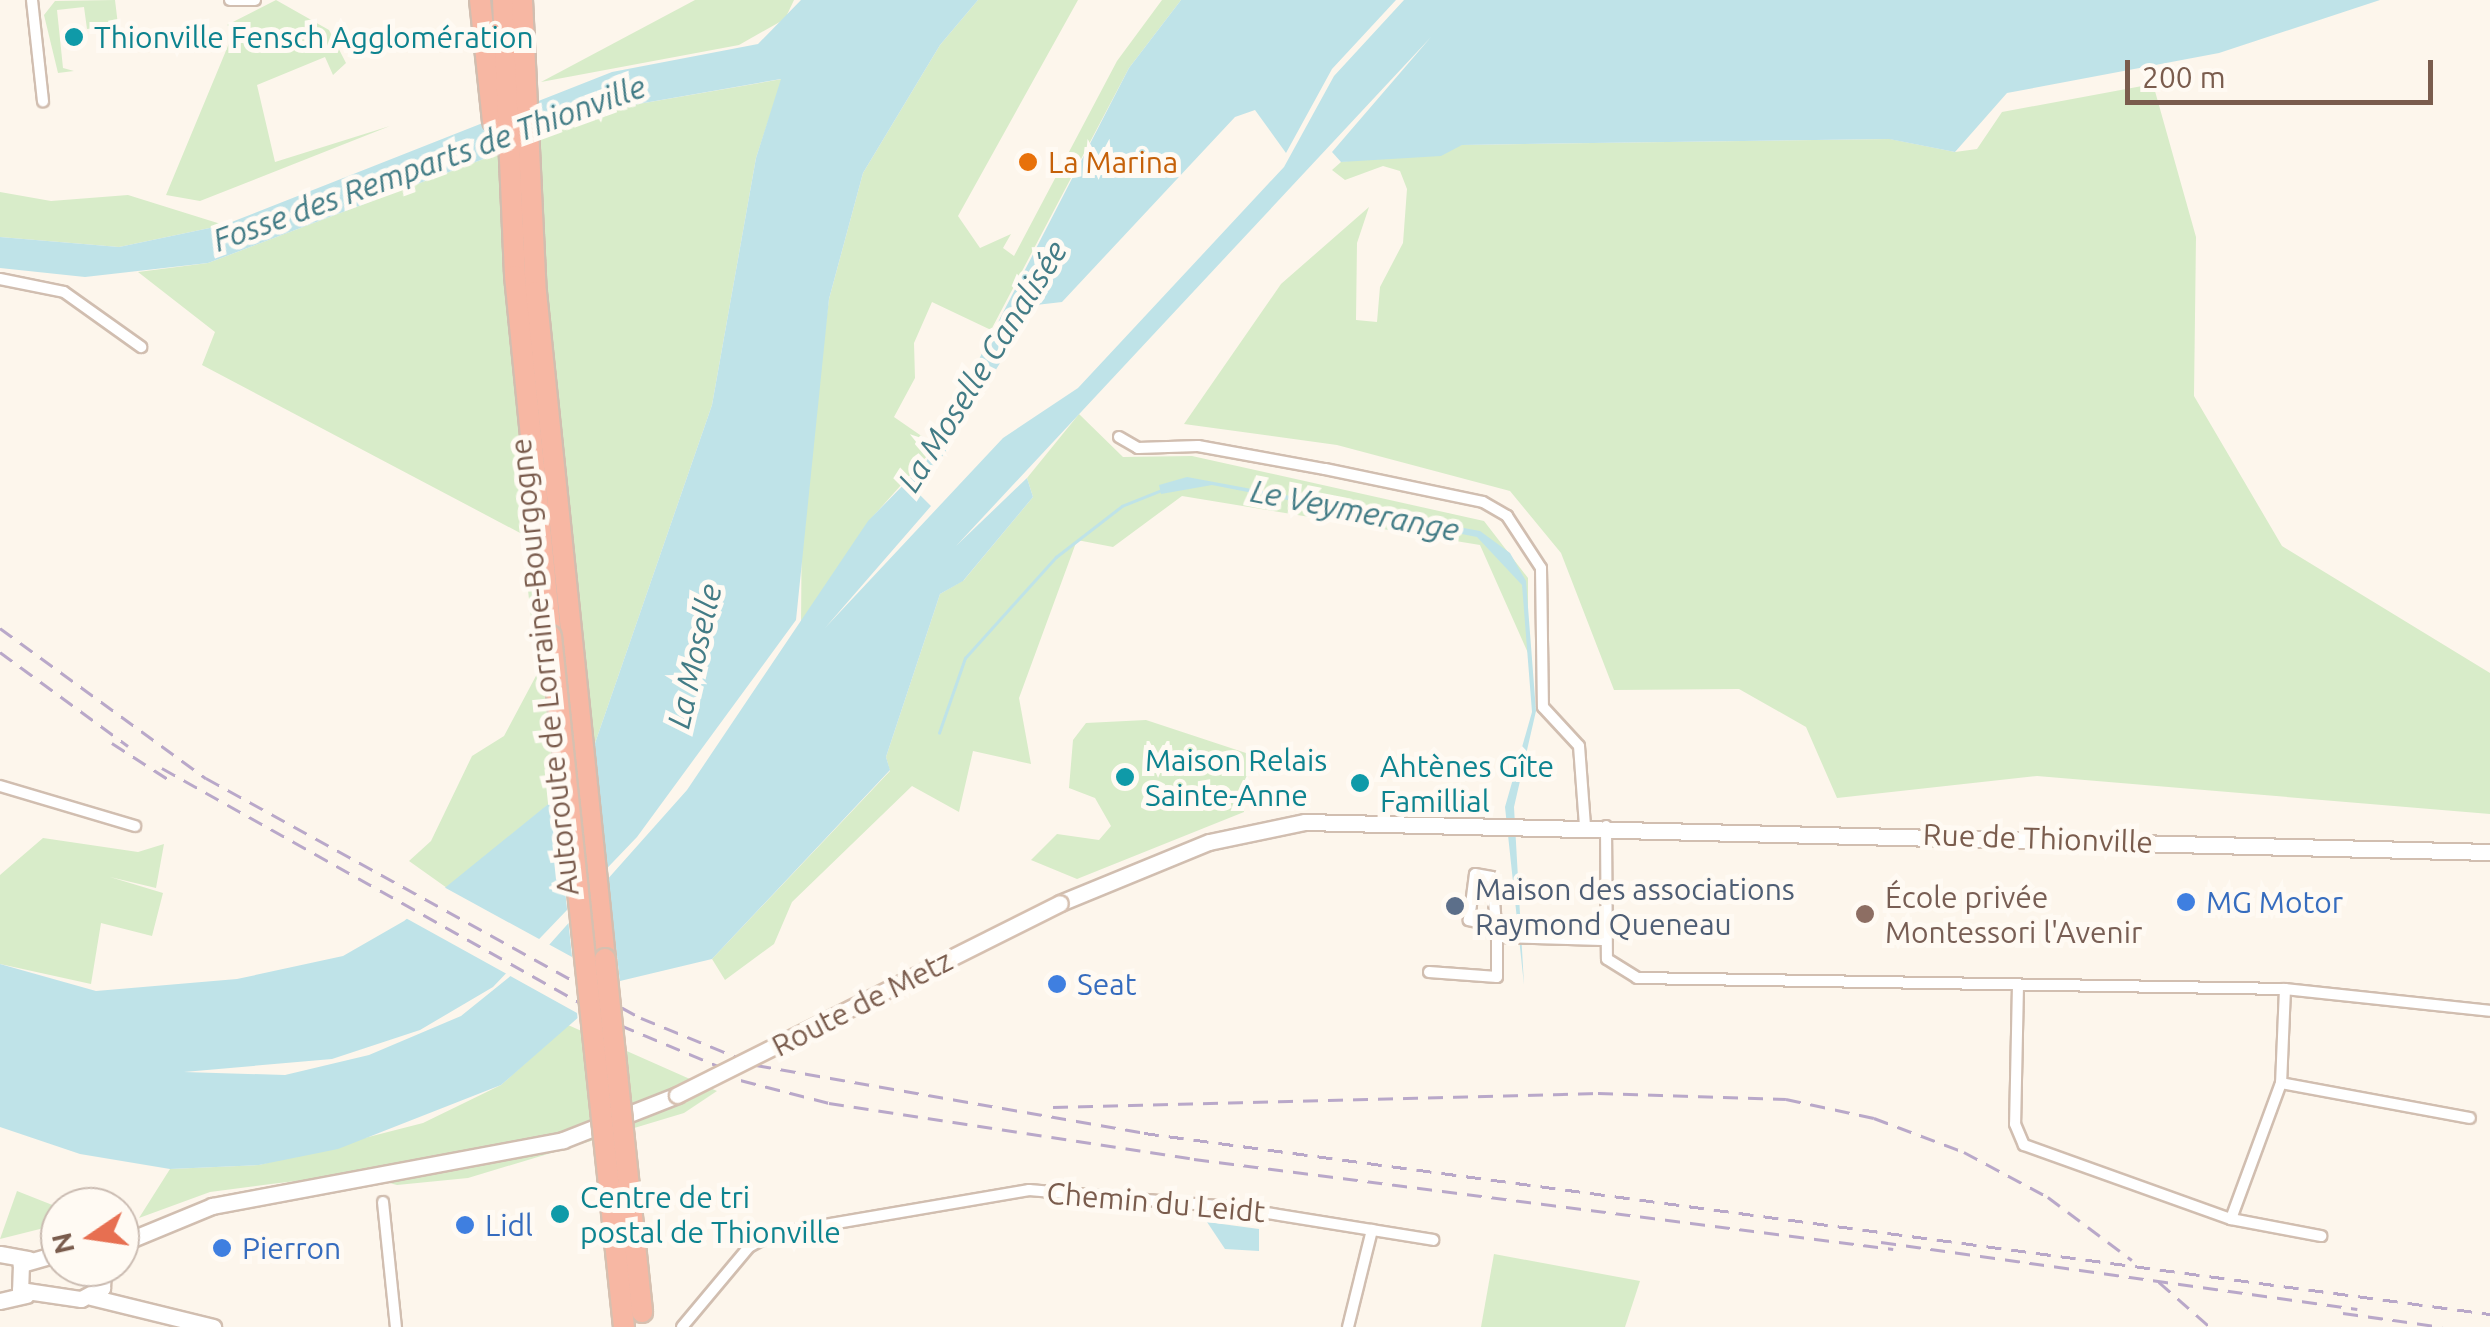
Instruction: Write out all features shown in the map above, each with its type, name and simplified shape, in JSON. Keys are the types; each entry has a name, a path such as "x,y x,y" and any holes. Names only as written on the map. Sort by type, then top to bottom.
{"highway":[{"path":"480,0 506,99 510,164"},
{"name":"Autoroute de Lorraine-Bourgogne","path":"503,0 516,276 644,1327"},
{"name":"Autoroute de Lorraine-Bourgogne","path":"506,99 522,0"},
{"name":"Autoroute de Lorraine-Bourgogne","path":"510,164 561,635 624,1327"}],"main road":[{"name":"Route de Metz","path":"140,1237 212,1206 563,1140 677,1095 1060,903 1256,828 1585,825"},
{"name":"Rue de Thionville","path":"1585,825 2490,852"},
{"path":"0,1257 40,1256"},
{"path":"0,1257 26,1295"},
{"path":"0,1290 16,1278 29,1258"},
{"path":"91,1296 96,1287"},
{"path":"122,1287 149,1312"},
{"path":"0,1300 26,1295 62,1303 91,1296 177,1323 213,1327"}],"street":[{"path":"32,0 43,101"},
{"path":"230,0 255,0"},
{"path":"0,279 64,292 142,347"},
{"path":"1119,438 1138,448 1198,446 1341,472 1483,502 1507,516 1541,568 1543,707 1579,746 1585,825"},
{"path":"0,786 134,826"},
{"path":"1606,826 1606,940 1614,968 1636,978 2286,990 2490,1010"},
{"path":"1430,972 1497,977 1494,931 1492,877 1475,874 1469,920 1494,931 1511,937 1606,940"},
{"path":"2018,986 2015,1124 2024,1145 2232,1219 2321,1236"},
{"path":"2232,1219 2282,1083 2286,990"},
{"path":"2282,1083 2470,1118"},
{"name":"Chemin du Leidt","path":"682,1327 761,1238 984,1196 1078,1189 1433,1240"},
{"path":"383,1202 396,1327"},
{"path":"1348,1327 1372,1230"}],"green space":[{"path":"115,0 118,25 87,29 84,7 57,10 63,68 74,71 58,73 44,15 55,1"},
{"path":"276,0 329,30 346,63 333,75 325,57 257,85 275,162 390,126 200,201 166,195 235,29 227,25"},
{"path":"695,0 794,0 785,19 739,45 541,82"},
{"path":"978,0 1078,0 958,216 980,248 1011,234 1003,248 1014,256 1117,61 1162,0 1181,0 1129,68 991,330 932,302 914,343 915,378 894,417 936,446 868,522 801,626 802,500 829,299 863,173 940,45"},
{"path":"782,79 756,158 712,405 584,775 447,888 409,861 431,841 472,756 504,736 537,674 522,534 202,365 215,332 138,272 208,263 621,107"},
{"path":"2153,84 2196,237 2194,396 2282,546 2490,673 2490,814 2037,776 1837,798 1806,727 1739,689 1614,690 1561,553 1510,491 1337,445 1184,424 1281,284 1369,207 1357,243 1356,320 1377,322 1380,287 1403,243 1407,189 1400,171 1383,166 1345,180 1332,170 1341,162 1462,145 1890,139 1955,152 1977,149 2002,112"},
{"path":"0,192 51,201 128,195 224,225 119,247 0,237"},
{"path":"1079,414 1123,457 1192,456 1484,521 1528,578 1528,653 1480,545 1182,496 1113,547 1077,540 1019,698 1031,764 973,751 959,812 912,786 792,902 774,944 725,980 712,959 890,771 886,757 940,594 964,580 1033,497 1027,478"},
{"path":"1146,720 1249,754 1244,812 1077,879 1031,860 1057,834 1099,840 1111,826 1095,798 1069,788 1073,740 1086,723"},
{"path":"43,838 138,852 164,844 156,888 110,877 163,893 152,936 101,923 91,984 0,964 0,875"},
{"path":"568,1025 717,1091 684,1113 468,1178 397,1185 355,1174 271,1184 210,1192 140,1218 170,1169 259,1165 423,1123 501,1085"},
{"path":"17,1191 40,1200 40,1229 0,1239"},
{"path":"1494,1254 1640,1281 1625,1327 1481,1327"}],"water":[{"path":"801,0 978,0 940,45 863,173 829,299 796,620 637,837 493,987 420,1030 332,1059 184,1072 285,1075 369,1055 461,1016 549,945 687,790 868,521 926,462 1129,68 1181,0 1396,0 1332,69 1286,153 1255,110 1235,117 1062,302 1036,305 919,494 931,506 825,628 1003,438 1078,388 1284,167 1334,76 1404,0 2380,0 2219,53 2007,93 1955,152 1889,139 1462,145 1441,156 1341,162 1332,152 1431,37 956,546 1027,478 1033,497 963,581 940,594 886,757 890,770 712,959 620,981 501,1085 338,1149 259,1165 170,1169 80,1154 0,1127 0,964 96,991 237,979 343,956 404,921 584,775 712,405 756,158 781,79 621,107 208,263 85,277 0,268 0,237 119,247 224,225 612,72 758,44"},
{"path":"1187,477 1480,531 1510,553 1526,581 1536,711 1514,807 1524,985 1505,807 1532,712 1522,585 1477,537 1212,485 1161,494 1159,485"},
{"path":"1207,1222 1259,1229 1259,1251 1225,1249"}],"pier":[{"path":"592,736 620,982 578,1023 577,1013 402,916 442,886 572,957 555,793 575,776 595,969 579,772"}],"waterway":[{"name":"Le Veymerange","path":"939,733 965,658 1056,557 1122,506 1159,491"}],"railway":[{"path":"0,628 206,778 641,1018 756,1065 1144,1133 2490,1314"},
{"path":"0,652 128,746"},
{"path":"112,743 171,781"},
{"path":"162,768 620,1025 730,1071"},
{"path":"717,1074 829,1103 1194,1159 1893,1249"},
{"path":"1053,1107 1598,1093 1786,1099 1874,1118 1964,1152 2048,1197 2132,1260"},
{"path":"1881,1242 2357,1309"},
{"path":"2159,1282 2210,1327"},
{"path":"2343,1313 2442,1327"}],"place":[{"name":"Thionville Fensch Agglomération","path":"74,37"},
{"name":"La Marina","path":"1028,162"},
{"name":"Maison Relais Sainte-Anne","path":"1125,777"},
{"name":"Ahtènes Gîte Famillial","path":"1360,783"},
{"name":"MG Motor","path":"2186,902"},
{"name":"Maison des associations Raymond Queneau","path":"1455,906"},
{"name":"École privée Montessori l'Avenir","path":"1865,914"},
{"name":"Seat","path":"1057,984"},
{"name":"Centre de tri postal de Thionville","path":"560,1214"},
{"name":"Lidl","path":"465,1225"},
{"name":"Pierron","path":"222,1248"}],"water label":[{"name":"Fosse des Remparts de Thionville","path":"429,163"},
{"name":"La Moselle Canalisée","path":"982,366"},
{"name":"La Moselle","path":"694,656"}]}
